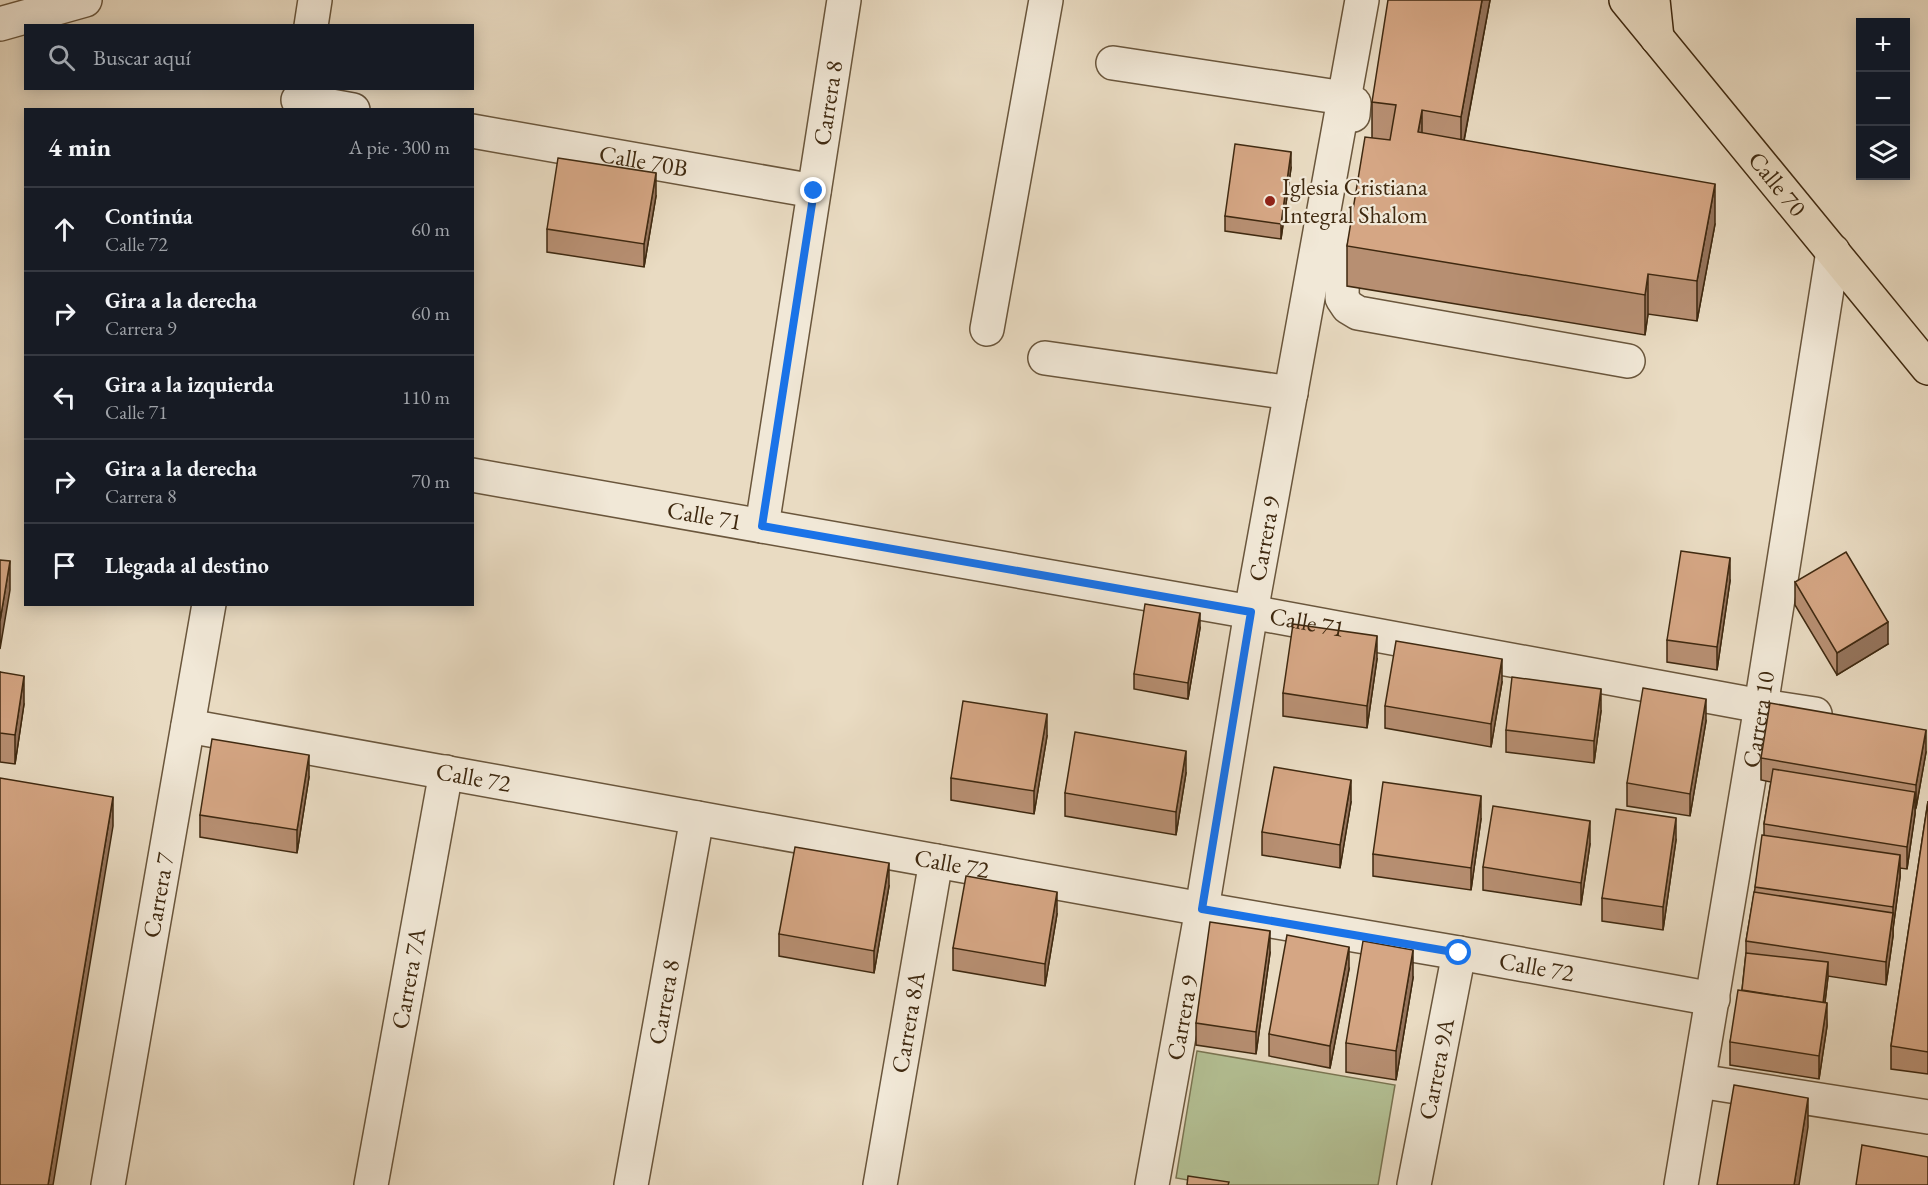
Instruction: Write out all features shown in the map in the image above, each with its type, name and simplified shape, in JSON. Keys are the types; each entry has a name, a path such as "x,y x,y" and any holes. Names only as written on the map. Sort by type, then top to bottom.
{"main road":[{"name":"Calle 70","path":"1626,0 1928,368"},
{"path":"1653,0 1657,38"}],"street":[{"path":"0,24 36,8 85,0"},
{"path":"311,24 315,0"},
{"name":"Carrera 8","path":"762,526 844,0"},
{"path":"987,329 1046,0"},
{"name":"Carrera 9","path":"1152,1185 1291,393 1340,230 1344,98 1362,0"},
{"path":"1113,63 1344,98"},
{"path":"298,99 343,108"},
{"name":"Calle 70B","path":"474,131 814,191"},
{"path":"1340,230 1342,298 1348,307 1358,313 1628,361"},
{"name":"Carrera 10","path":"1682,1185 1833,251"},
{"path":"1045,358 1291,393"},
{"name":"Calle 71","path":"474,475 1251,612 1761,706 1839,718"},
{"name":"Carrera 7","path":"108,1185 209,606"},
{"name":"Calle 72","path":"188,726 1713,999"},
{"name":"Carrera 7A","path":"371,1185 446,772"},
{"name":"Carrera 8","path":"631,1185 697,818"},
{"name":"Carrera 8A","path":"880,1185 936,861"},
{"name":"Carrera 9A","path":"1414,1185 1459,953"},
{"path":"1699,1081 1928,1117"}],"green space":[{"path":"1197,1051 1395,1085 1378,1185 1217,1185 1176,1178"}],"building":[{"path":"1388,0 1482,0 1461,117 1422,110 1418,132 1715,184 1697,281 1648,274 1645,295 1347,246 1365,137 1390,140 1396,105 1372,102"},
{"path":"1235,144 1291,152 1281,224 1225,216"},
{"path":"558,158 656,173 644,244 547,229"},
{"path":"1681,551 1730,558 1717,647 1667,640"},
{"path":"1846,552 1888,622 1837,653 1795,582"},
{"path":"0,560 10,561 0,621"},
{"path":"1145,604 1200,613 1188,683 1134,674"},
{"path":"1293,624 1377,636 1367,706 1283,693"},
{"path":"1396,641 1502,659 1491,724 1385,706"},
{"path":"0,672 24,676 15,735 0,733"},
{"path":"1512,677 1601,689 1594,741 1506,730"},
{"path":"1643,688 1706,699 1690,794 1627,783"},
{"path":"963,701 1047,714 1034,791 951,778"},
{"path":"1770,703 1926,730 1916,785 1761,758"},
{"path":"1075,732 1186,751 1176,812 1065,793"},
{"path":"212,739 309,755 297,830 200,815"},
{"path":"1274,767 1351,780 1340,845 1262,832"},
{"path":"1773,769 1915,792 1907,847 1764,824"},
{"path":"0,778 113,797 48,1185 0,1185"},
{"path":"1383,782 1481,796 1471,868 1373,854"},
{"path":"1928,801 1928,1052 1891,1046"},
{"path":"1493,806 1590,821 1581,883 1483,867"},
{"path":"1616,809 1676,818 1663,907 1602,898"},
{"path":"1762,835 1900,855 1893,907 1755,887"},
{"path":"795,847 889,863 874,951 779,934"},
{"path":"966,876 1057,892 1045,964 953,948"},
{"path":"1754,892 1893,913 1886,962 1746,941"},
{"path":"1210,922 1270,931 1256,1032 1196,1023"},
{"path":"1287,935 1349,947 1330,1046 1269,1034"},
{"path":"1363,941 1413,950 1396,1051 1346,1043"},
{"path":"1746,953 1828,962 1823,1003 1742,990"},
{"path":"1738,990 1827,1003 1819,1056 1730,1042"},
{"path":"1734,1085 1808,1098 1794,1185 1717,1185"},
{"path":"1862,1145 1928,1157 1928,1185 1856,1185"},
{"path":"1188,1176 1229,1182 1228,1185 1187,1185"}],"place":[{"name":"Iglesia Cristiana Integral Shalom","path":"1270,201"}],"route":[{"path":"814,191 762,526 1251,612 1202,909 1459,953"}]}
